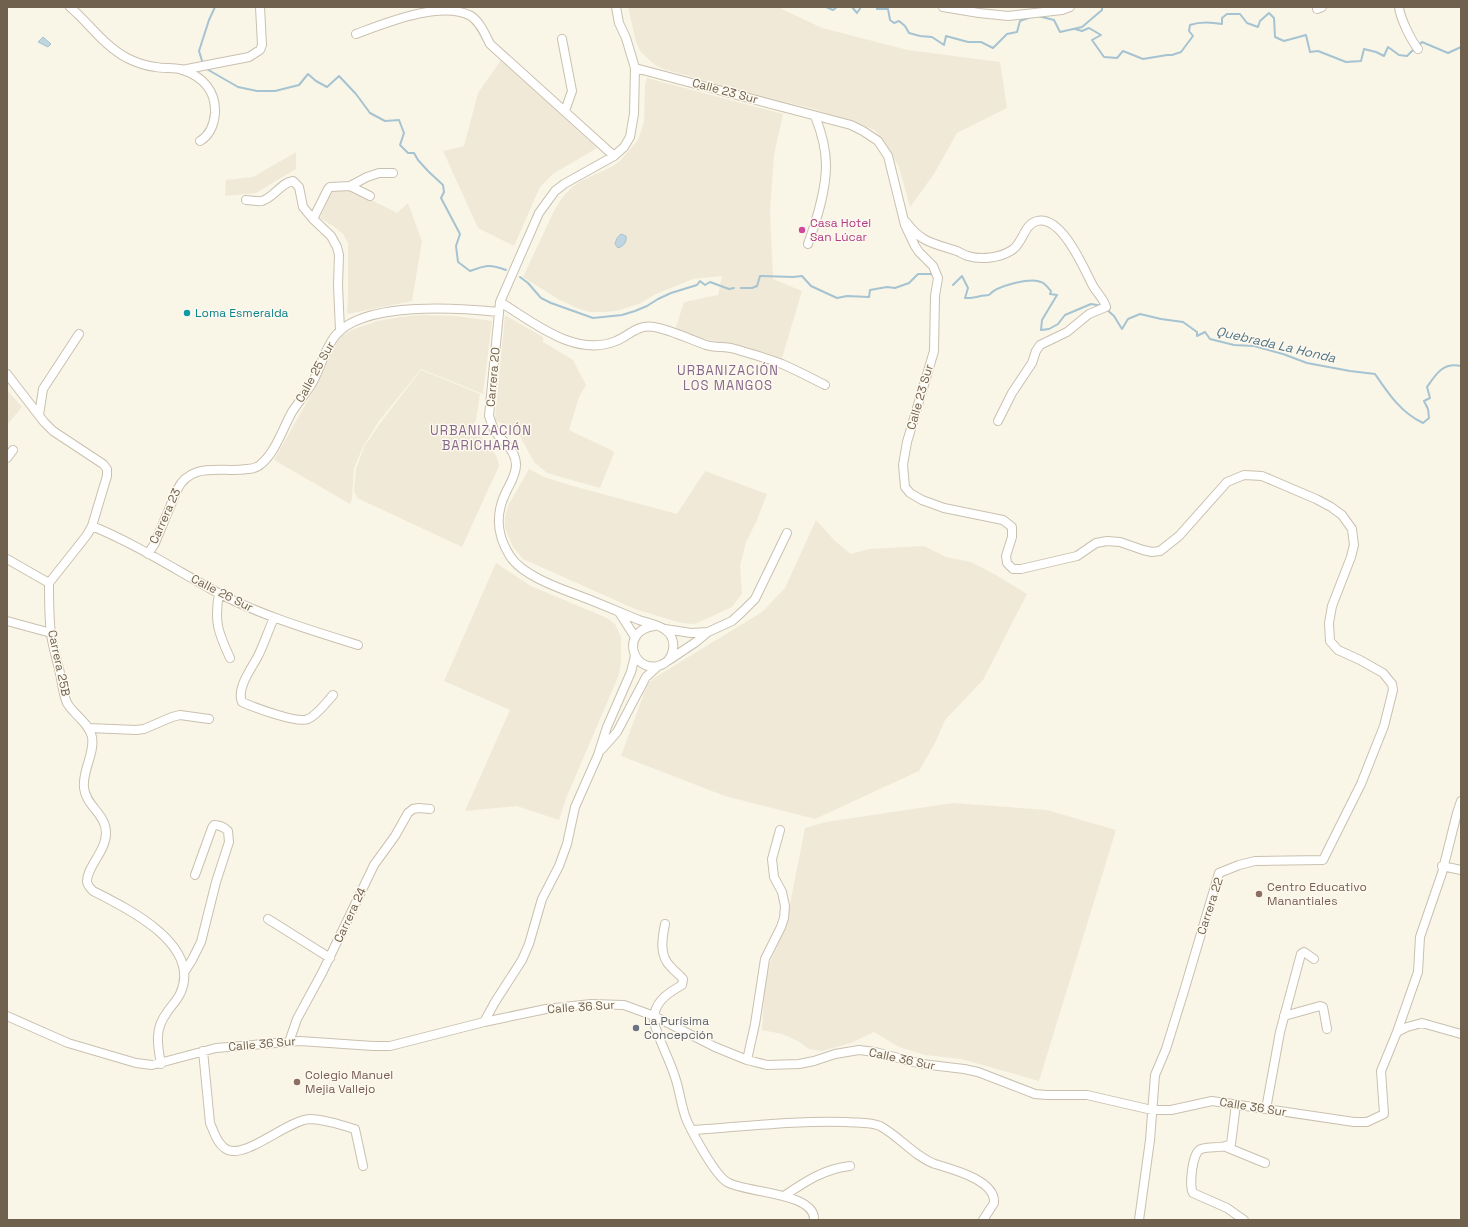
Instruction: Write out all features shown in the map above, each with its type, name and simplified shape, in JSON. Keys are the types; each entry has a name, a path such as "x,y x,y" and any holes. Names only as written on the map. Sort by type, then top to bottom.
{"street":[{"path":"70,7 99,36 126,58 155,67 182,70 249,57 260,50 262,45 260,7"},
{"name":"Carrera 20","path":"616,7 619,23 635,68 635,89 630,137 624,147 614,156 564,184 548,200 539,213 500,302 490,416 495,430 515,458 516,466 514,477 504,496 498,513 498,528 502,542 511,557 522,569 654,626"},
{"path":"943,7 1008,16 1062,10 1070,7"},
{"path":"1008,7 1008,16"},
{"path":"1399,7 1399,12 1414,44 1418,49"},
{"path":"356,34 417,12 431,9 461,12 470,16 477,23 490,44 614,156"},
{"path":"562,39 572,91 565,111"},
{"name":"Calle 23 Sur","path":"635,68 851,125 878,141 888,156 902,216 912,241 918,252 933,266 938,278 934,306 934,351 907,442 903,465 904,487 910,493 922,500 944,508 1003,520 1012,527 1012,537 1006,556 1006,563 1013,568 1021,569 1076,556 1096,543 1107,541 1120,542 1152,552 1160,551 1179,536 1227,482 1244,475 1262,476 1331,507 1342,515 1352,528 1354,536 1351,556 1332,606 1329,623 1330,641 1338,650 1383,673 1392,684 1393,690"},
{"path":"182,70 207,85 215,101 212,128 206,137 200,142"},
{"path":"808,244 822,198 826,164 822,140 815,116"},
{"path":"350,186 379,172 393,173"},
{"path":"246,200 262,201 271,196 287,182 293,181 298,187 303,207 331,236 337,247 339,255 338,285 340,331"},
{"path":"313,219 328,189 332,186 350,186 370,196"},
{"path":"902,216 920,237 930,243 956,250 966,256 978,258 992,257 1014,249 1030,225 1035,221 1042,220 1050,223 1056,226 1064,235 1088,273 1093,287 1104,302 1106,307 1089,314 1062,335 1040,345 1028,371 1012,393 998,421"},
{"path":"500,302 568,342 591,346 610,343 617,341 629,332 640,327 653,327 708,345 733,348 781,364 825,385"},
{"name":"Calle 25 Sur","path":"254,468 262,464 271,453 292,412 311,385 330,344 340,331 370,317 400,311 449,308 499,312"},
{"path":"39,415 43,389 79,334"},
{"path":"7,374 53,432 103,464 106,469 107,476 92,526 87,535 49,583 7,559"},
{"path":"7,458 13,450"},
{"name":"Carrera 23","path":"148,554 179,486 185,477 207,470 254,468"},
{"name":"Calle 26 Sur","path":"92,526 119,538 219,593 274,618 358,645"},
{"path":"598,755 617,732 646,677 658,666 696,642 708,632 732,621 755,599 787,533"},
{"name":"Carrera 25B","path":"49,583 51,633 65,697 74,712 89,728"},
{"path":"219,593 216,610 217,625 230,658"},
{"path":"619,612 635,637"},
{"path":"274,618 258,656 242,686 240,697 242,702 291,719 304,720 313,716 333,695"},
{"path":"7,621 51,633"},
{"path":"658,666 651,667 645,665 635,656 633,650 635,637 639,631 646,627 654,626 692,633 708,632"},
{"path":"665,629 671,636 674,644 673,653 668,660"},
{"path":"484,1022 522,960 529,944 542,899 559,866 567,844 575,807 598,755 631,672 635,656"},
{"name":"Carrera 22","path":"1139,1220 1150,1140 1155,1075 1166,1049 1219,873 1239,865 1256,861 1323,860 1361,784 1384,726 1393,690"},
{"path":"161,1064 158,1045 160,1024 180,994 184,981 184,971 179,956 171,944 156,928 93,891 87,881 88,875 103,848 106,832 105,824 101,815 86,797 84,787 84,778 92,742 92,736 89,728 144,729 172,717 188,715 209,719"},
{"path":"1397,1032 1418,972 1420,937 1442,873 1442,866 1459,814 1461,801"},
{"name":"Carrera 24","path":"289,1042 297,1019 330,958 374,865 395,836 406,816 413,810 430,809"},
{"path":"184,971 195,955 201,942 216,882 229,842 228,831 224,827 214,825 212,828 195,874"},
{"path":"747,1060 755,1024 765,959 784,918 785,906 782,892 774,877 772,859 780,830"},
{"path":"1442,866 1461,870"},
{"path":"268,919 330,958"},
{"path":"666,924 663,937 664,957 671,967 679,973 683,979 682,985 667,994 661,1000 654,1016 656,1030 674,1075 687,1121 709,1160 727,1182 745,1188 784,1196 810,1208 814,1213 814,1220"},
{"path":"1266,1108 1280,1032 1301,954 1304,952 1314,959"},
{"name":"Calle 36 Sur","path":"7,1016 43,1033 74,1045 136,1063 152,1065 161,1064 216,1048 289,1042 316,1041 390,1046 484,1022 546,1009 624,1004 654,1016 715,1047 747,1060 767,1065 793,1064 814,1061 846,1051 859,1050 875,1052 922,1064 978,1072 1035,1094 1087,1095 1152,1110 1172,1110 1212,1101 1354,1122 1367,1122 1384,1114 1381,1071 1397,1032"},
{"path":"1284,1016 1320,1006 1323,1008 1328,1028"},
{"path":"1397,1032 1407,1027 1422,1023 1461,1034"},
{"path":"204,1051 210,1123 224,1148 229,1151 242,1150 296,1123 309,1119 324,1121 354,1129 363,1166"},
{"path":"1236,1104 1233,1142 1226,1147 1200,1150 1197,1152 1191,1177 1191,1190 1193,1193 1227,1208 1244,1220"},
{"path":"692,1130 832,1122 858,1123 879,1126 929,1162 972,1176 989,1189 994,1203 983,1220"},
{"path":"1226,1147 1265,1163"},
{"path":"784,1196 804,1182 818,1175 835,1168 850,1166"}],"shaded area":[{"path":"628,7 778,7 822,28 908,50 1000,62 1007,108 957,133 934,174 910,207 899,167 875,130 814,109 663,69 655,65 641,52 636,42"},
{"path":"501,60 597,148 553,174 540,187 514,246 478,228 443,151 464,146 478,93"},
{"path":"647,78 783,114 774,155 770,210 773,279 802,291 782,358 675,330 684,302 718,295 722,276 693,279 656,294 639,304 616,311 603,312 589,312 577,308 558,299 523,277 561,199 571,188 581,181 613,166 620,161 638,140 644,122 645,85"},
{"path":"296,152 296,169 256,193 225,196 226,180 253,177"},
{"path":"332,189 350,189 397,213 408,203 422,241 412,301 348,314 348,243 343,234 320,218"},
{"path":"420,315 455,316 492,321 483,394 421,369 379,421 363,447 354,468 352,499 350,504 274,460 317,384 331,351 341,336 354,329 378,321"},
{"path":"505,315 543,337 543,342 573,360 586,385 579,397 569,430 613,451 614,453 600,488 547,473 534,462 520,436 506,425 495,419"},
{"name":"URBANIZACIÓN BARICHARA","path":"421,370 480,394 474,424 485,443 496,455 498,461 499,466 462,547 357,498 354,491 356,469 364,447 381,422"},
{"path":"7,390 22,407 7,425"},
{"path":"529,469 544,477 573,486 677,514 705,471 767,494 746,542 740,566 742,594 732,607 695,624 681,623 635,609 523,559 513,547 505,528 505,517 509,504"},
{"path":"816,520 835,541 851,554 869,549 924,546 946,557 971,562 1027,594 983,680 945,720 935,743 919,771 815,819 725,796 621,756 647,685 654,678 762,612 785,588"},
{"path":"496,563 531,586 607,618 615,624 621,637 621,662 619,675 567,796 559,820 517,806 465,811 510,710 444,681"},
{"path":"953,803 1047,810 1116,830 1039,1081 961,1059 925,1055 899,1047 874,1032 851,1043 822,1051 809,1049 798,1041 782,1034 762,1030 764,992 770,963 783,932 788,914 805,828 826,822"}],"water":[{"path":"43,37 51,44 48,47 38,42"},
{"path":"621,234 626,236 626,240 622,246 618,248 615,244"}],"waterway":[{"name":"Quebrada La Honda","path":"203,64 199,51 215,7"},
{"path":"826,7 833,10 837,7"},
{"path":"852,7 857,13 861,7"},
{"path":"877,7 877,9 888,9 890,20 894,23 899,21 905,26 909,33 932,37 944,45 946,36 968,42 981,42 993,48 1007,34 1017,32 1020,21 1031,17"},
{"path":"1038,16 1054,20 1060,32 1082,27 1102,10 1102,7"},
{"path":"1075,29 1082,31 1089,28 1101,35 1092,40 1104,57 1117,58 1123,51 1143,59 1172,55 1181,52 1193,36 1189,31 1190,25 1206,22 1222,24 1222,18 1227,14 1240,14 1247,23 1258,27 1260,21 1269,13 1274,18 1275,37 1284,41 1306,35 1310,52 1318,51 1346,62 1361,61 1364,49 1384,56 1388,47 1399,55 1407,56 1415,48"},
{"path":"1419,45 1422,42 1448,53 1461,47"},
{"name":"Quebrada La Honda","path":"205,68 238,87 257,91 275,91 299,85 308,74 316,81 327,87 339,76 356,94 370,113 385,121 399,120 404,133 400,145 408,153 414,153 418,160 443,185 444,192 441,198 460,234 456,246 458,262 470,271 488,266 506,270"},
{"name":"Quebrada La Honda","path":"741,288 752,288 757,286 760,276 802,276 811,286 837,298 847,296 869,297 870,290 887,287 895,288 909,283 918,274 932,274 933,276"},
{"name":"Quebrada La Honda","path":"953,285 962,276 968,288 965,298 968,298 989,295 999,288 1014,283 1036,281 1045,284 1051,291 1050,294 1057,295 1042,320 1041,330 1049,329 1058,324 1065,315 1091,304 1103,306"},
{"name":"Quebrada La Honda","path":"520,277 528,283 541,298 593,318 622,315 635,311 671,293 697,285 700,281 705,285 710,282 729,289 734,288"},
{"name":"Quebrada La Honda","path":"1106,309 1114,316 1122,329 1128,319 1140,314 1183,322 1197,332 1197,336 1205,332 1210,339 1234,345 1254,346 1283,354 1307,363 1375,374 1390,395 1402,408 1408,414 1423,423 1429,418 1428,409 1424,401 1430,398 1427,387 1437,374 1445,367 1455,365 1461,366"}],"place":[{"name":"Casa Hotel San Lúcar","path":"802,230"},
{"name":"Loma Esmeralda","path":"187,313"},
{"name":"Centro Educativo Manantiales","path":"1259,894"},
{"name":"La Purísima Concepción","path":"636,1028"},
{"name":"Colegio Manuel Mejia Vallejo","path":"297,1082"}],"district":[{"name":"URBANIZACIÓN LOS MANGOS","path":"728,378"},
{"name":"URBANIZACIÓN BARICHARA","path":"481,438"}]}
